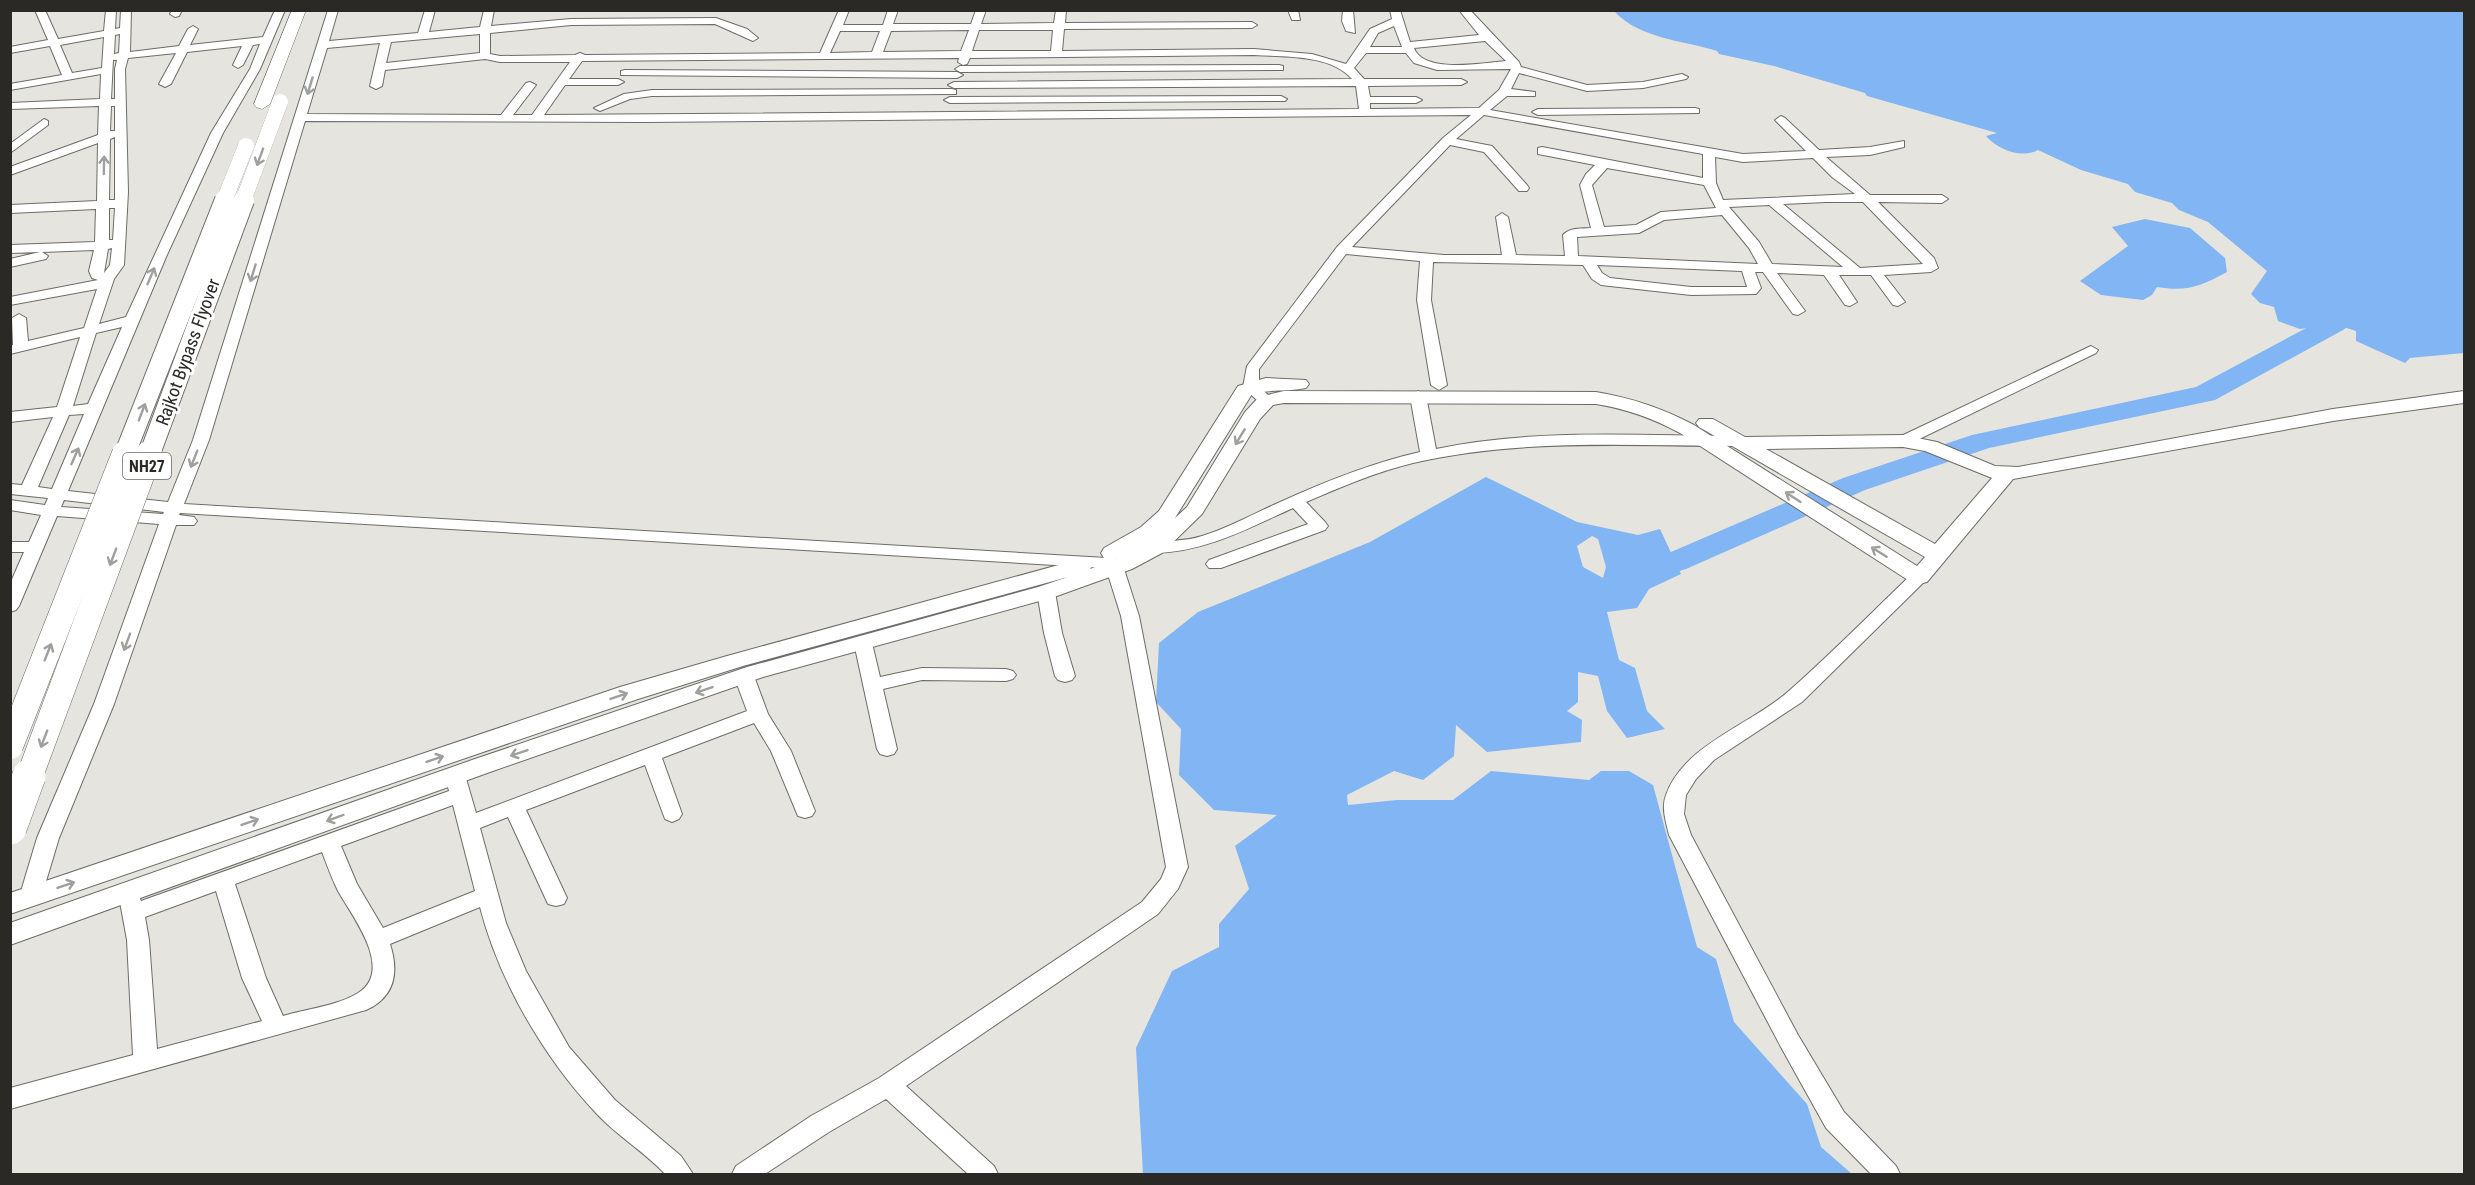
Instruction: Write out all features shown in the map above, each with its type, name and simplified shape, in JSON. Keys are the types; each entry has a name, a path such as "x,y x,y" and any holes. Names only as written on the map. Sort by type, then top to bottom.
{"highway":[{"name":"Rajkot Bypass Flyover","path":"10,828 137,492 271,103 299,10"},
{"name":"Rajkot Bypass Flyover","path":"10,746 271,103 314,10"}],"main road":[{"path":"10,934 131,902 458,784 744,676 1046,592 1154,548 1195,510 1252,416 1258,394 1266,384 1600,387 1620,390 1684,411 1936,554"},
{"path":"20,901 628,693 1068,569 1109,566 1167,515 1239,397 1258,394 1284,398 1418,396 1596,398 1626,403 1657,413 1708,442 1918,577 2006,474"},
{"path":"1739,442 1903,441 1930,446 1982,469 2006,474 2333,414 2464,397"}],"street":[{"path":"40,10 69,78"},
{"path":"107,281 96,273 102,245 105,104 111,10"},
{"path":"28,491 63,412 107,281 117,265 120,203 120,69 124,55 126,10"},
{"path":"11,602 159,257 217,133 255,69 280,10"},
{"path":"20,901 105,704 171,514 201,440 333,10"},
{"path":"423,35 430,10"},
{"path":"485,56 485,30 489,10"},
{"path":"824,55 844,10"},
{"path":"878,54 893,10"},
{"path":"943,117 981,10"},
{"path":"1056,53 1060,10"},
{"path":"1124,39 1128,10"},
{"path":"1163,39 1164,10"},
{"path":"1207,10 1210,39"},
{"path":"1251,10 1253,38"},
{"path":"1348,10 1347,21 1351,31"},
{"path":"1464,10 1516,67"},
{"path":"1347,69 1363,50 1374,31 1396,15 1409,48 1419,62 1437,67 1516,67 1571,85 1597,88 1643,85 1682,77"},
{"path":"322,45 571,22 697,20 729,24 753,38"},
{"path":"381,68 485,56 539,62 580,56 878,54 929,36 977,26 1059,26 1084,35 1124,39 1253,38 1347,69 1362,84 1365,114"},
{"path":"836,28 887,27 929,36 967,54 1056,53 1084,35"},
{"path":"165,84 194,28"},
{"path":"10,50 125,30"},
{"path":"1084,35 1096,53 1098,69 1092,116"},
{"path":"376,86 386,38"},
{"path":"1193,115 1197,83 1197,52 1210,39 1253,38"},
{"path":"1363,50 1409,48 1488,38"},
{"path":"1096,53 1124,39 1163,39 1197,52"},
{"path":"108,57 267,40"},
{"path":"238,65 249,42"},
{"path":"535,119 580,56"},
{"path":"596,113 639,56"},
{"path":"783,74 792,56"},
{"path":"1258,394 1250,378 1252,369 1342,250 1448,141 1479,111 1504,92 1516,67"},
{"path":"596,113 622,98 643,94 865,93 1098,69 1279,68"},
{"path":"10,87 107,70"},
{"path":"643,94 660,73"},
{"path":"562,82 660,73 872,74 1093,99 1281,99"},
{"path":"813,93 823,74"},
{"path":"865,93 872,74"},
{"path":"954,84 1461,82"},
{"path":"1281,83 1282,114"},
{"path":"504,118 530,86"},
{"path":"875,118 884,92"},
{"path":"1504,92 1531,94"},
{"path":"763,118 777,93"},
{"path":"1363,100 1429,101 1443,104 1448,112"},
{"path":"10,106 119,102"},
{"path":"300,117 535,119 596,113 763,118 875,118 1479,111 1513,116 1574,132 1709,154 1759,159 1870,151 1900,144"},
{"path":"1513,116 1530,112 1695,111"},
{"path":"1342,250 1427,257 1572,260 1857,272 1931,268 1931,265 1858,190 1836,174 1781,120"},
{"path":"10,150 44,123"},
{"path":"10,171 120,132"},
{"path":"1448,141 1488,149 1523,188"},
{"path":"1542,151 1606,162 1674,178 1708,182"},
{"path":"1709,154 1708,182 1721,207 1755,246 1767,268 1797,311"},
{"path":"10,158 51,156"},
{"path":"1598,231 1586,185 1590,177 1606,162"},
{"path":"1572,260 1570,235 1579,232 1639,229 1661,216 1721,207 1826,198 1942,199"},
{"path":"1774,202 1803,229 1857,272"},
{"path":"10,209 120,203"},
{"path":"1502,217 1505,244 1510,259"},
{"path":"10,249 84,247 119,243"},
{"path":"10,263 84,247"},
{"path":"1427,257 1424,300 1439,385"},
{"path":"1588,261 1597,276 1606,282 1733,292 1746,292 1754,288 1746,267"},
{"path":"1828,270 1850,302"},
{"path":"1875,272 1898,302"},
{"path":"10,301 107,281"},
{"path":"19,318 16,349 133,320"},
{"path":"1903,441 2091,350"},
{"path":"1418,396 1429,455"},
{"path":"10,417 96,408"},
{"path":"1154,548 1179,547 1218,536 1349,478 1429,455 1491,444 1542,440 1739,442"},
{"path":"10,489 58,494 171,514 1068,569"},
{"path":"1215,564 1319,526 1295,501"},
{"path":"10,505 51,511 171,514 1109,566 1130,616 1137,651 1177,867 1170,883 1150,908 888,1084 820,1124 745,1174"},
{"path":"10,547 36,547"},
{"path":"1887,1174 1835,1120 1790,1042 1685,845 1674,814 1676,795 1689,774 1707,755 1795,697 1918,577"},
{"path":"1046,592 1053,633 1065,676"},
{"path":"863,643 887,749"},
{"path":"872,685 922,674 1006,675"},
{"path":"744,676 758,714 781,751 805,811"},
{"path":"469,824 758,714"},
{"path":"652,756 672,814"},
{"path":"146,1062 131,902 224,880 329,843 458,784 495,923 515,973 560,1054 606,1107 672,1164 680,1174"},
{"path":"514,807 556,898"},
{"path":"10,1099 339,1010 369,998 378,990 385,965 379,939 348,888 329,843"},
{"path":"224,880 254,978 276,1027"},
{"path":"379,939 488,896"},
{"path":"888,1084 985,1174"}],"water":[{"path":"1614,11 2464,11 2464,353 2410,358 2405,363 2356,341 2356,331 2334,324 2300,329 2278,321 2274,307 2260,303 2251,294 2267,271 2208,222 2179,210 2172,203 2135,192 2128,184 2081,170 2038,150 2025,154 2011,152 1986,136 1997,133 1867,96 1865,93 1774,66 1719,54 1717,51 1649,33 1636,28"},
{"path":"2145,219 2190,228 2225,258 2227,272 2194,287 2177,289 2157,287 2152,295 2143,300 2101,295 2080,281 2128,246 2112,227"},
{"path":"1486,477 1577,522 1638,535 1660,529 1681,574 1649,589 1637,608 1607,612 1619,660 1635,668 1647,711 1665,729 1627,738 1607,711 1598,676 1578,672 1578,702 1567,711 1582,720 1581,742 1487,752 1456,725 1454,756 1423,780 1394,771 1347,795 1348,805 1397,800 1453,800 1491,771 1589,780 1601,771 1629,771 1653,785 1697,947 1716,959 1734,1022 1807,1104 1821,1147 1852,1174 1143,1174 1136,1048 1172,971 1219,947 1219,924 1249,889 1235,846 1277,815 1214,810 1179,775 1181,729 1156,702 1159,643 1198,612 1370,542","holes":["1592,536 1598,539 1606,567 1603,578 1583,567 1577,546"]}],"waterway":[{"path":"1633,576 1675,562 1854,484 1982,441 2205,394 2334,324 2370,297"}]}
